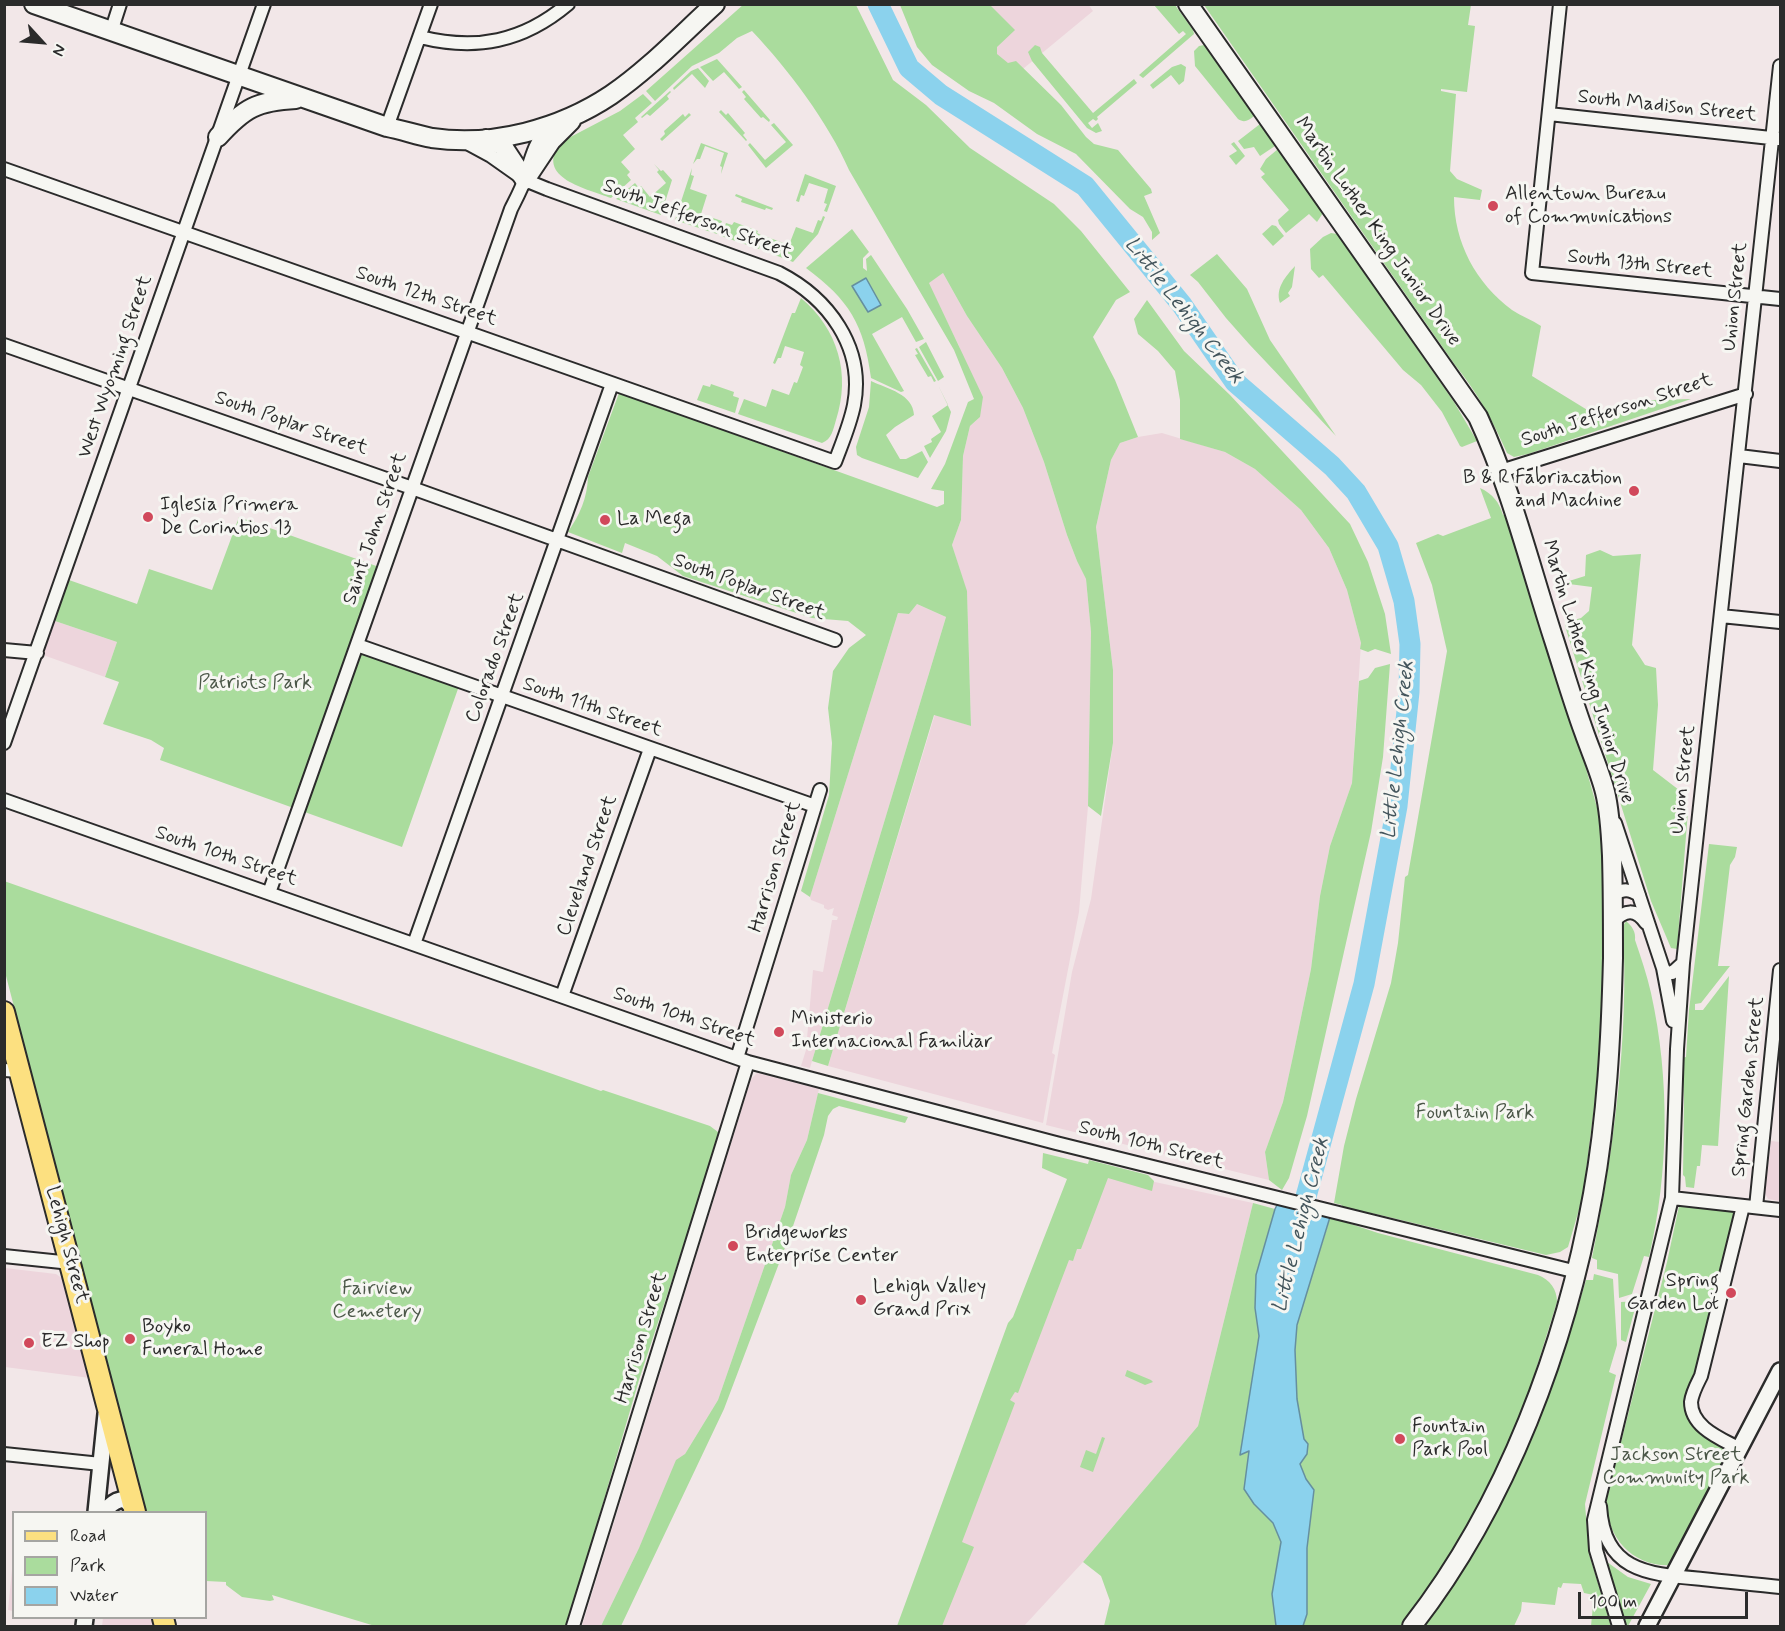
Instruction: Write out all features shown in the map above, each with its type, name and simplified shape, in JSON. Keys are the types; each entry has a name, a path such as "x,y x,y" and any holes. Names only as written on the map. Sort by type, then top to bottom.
{"main road":[{"path":"34,4 387,127 432,138 493,138 549,126 586,111"},
{"name":"Martin Luther King Junior Drive","path":"1188,4 1478,417 1501,471 1605,793 1611,830 1614,894 1612,1020 1604,1112 1593,1191 1576,1272 1559,1332 1515,1451 1451,1570 1412,1626"},
{"path":"493,138 502,145 525,180 560,130 613,94 711,8"},
{"path":"218,137 235,118 253,107 270,100 308,99"},
{"name":"Lehigh Street","path":"4,1012 13,1071 71,1263 134,1511"}],"street":[{"path":"111,32 120,4"},
{"name":"West Wyoming Street","path":"4,743 264,4"},
{"path":"387,127 431,4"},
{"path":"420,37 462,44 504,40 546,21 568,4"},
{"path":"1549,114 1560,4"},
{"name":"Union Street","path":"1619,1626 1596,1550 1594,1520 1672,1198 1677,1049 1683,963 1756,297 1777,138 1780,66"},
{"name":"South Madison Street","path":"1549,114 1777,138"},
{"name":"South 13th Street","path":"1549,114 1532,273 1780,299"},
{"name":"Saint John Street","path":"269,893 511,208 525,180 532,153 549,126"},
{"name":"South Jefferson Street","path":"452,139 475,146 525,180 779,273 795,281 823,303 842,330 850,349 856,386 850,422 835,462"},
{"name":"South 12th Street","path":"4,169 835,462"},
{"name":"South Poplar Street","path":"4,345 835,640"},
{"name":"Colorado Street","path":"414,944 612,384"},
{"name":"South Jefferson Street","path":"1501,471 1746,394"},
{"path":"1739,456 1780,461"},
{"path":"1721,616 1780,622"},
{"name":"South 11th Street","path":"357,645 815,806"},
{"path":"4,650 37,653"},
{"name":"Cleveland Street","path":"562,996 650,749"},
{"name":"Harrison Street","path":"573,1626 743,1060 820,790"},
{"path":"1605,793 1663,968 1671,1001 1677,1049"},
{"name":"South 10th Street","path":"4,800 743,1060 1056,1143 1576,1272"},
{"path":"1614,894 1622,890 1630,890 1639,895"},
{"path":"1613,922 1622,913 1636,912 1650,929"},
{"path":"1663,968 1666,972 1672,973 1683,963"},
{"name":"Spring Garden Street","path":"1740,1449 1706,1430 1696,1419 1691,1402 1701,1376 1750,1206 1776,1059 1780,970"},
{"path":"1672,1198 1780,1209"},
{"path":"4,1256 71,1263"},
{"path":"1647,1626 1780,1371"},
{"path":"96,1511 107,1402"},
{"path":"4,1454 101,1464"},
{"name":"Union Street","path":"1600,1493 1603,1526 1612,1549 1621,1559 1638,1569 1673,1576 1780,1587"},
{"path":"105,1511 112,1502 119,1500 125,1501 134,1511"}],"shaded area":[{"path":"1088,4 1093,11 1018,73 983,67 945,5"},
{"path":"943,273 967,316 1002,368 1023,408 1044,462 1067,535 1086,579 1091,632 1088,806 1079,912 1052,1053 1055,1055 1043,1123 828,1066 935,714 971,726 967,593 952,545 961,520 963,456 970,426 980,417 959,346 928,283"},
{"path":"1162,433 1225,452 1255,469 1301,510 1329,548 1347,590 1361,643 1352,783 1330,846 1320,896 1311,969 1293,1056 1283,1102 1265,1152 1269,1180 1046,1125 1072,972 1091,899 1113,743 1113,670 1096,527 1111,460 1120,443"},
{"path":"917,604 946,617 810,1068 801,1066 806,1050 813,970 823,972 832,920 837,920 838,917 832,915 834,908 828,910 824,908 824,905 811,900 810,897 898,613 909,614"},
{"path":"55,621 117,642 105,677 43,655"},
{"path":"757,1073 819,1089 807,1140 791,1175 785,1207 718,1400 685,1454 601,1626 582,1626 751,1079"},
{"path":"1771,1141 1780,1142 1780,1201 1768,1199 1765,1193"},
{"path":"1094,1169 1253,1203 1198,1426 1083,1562 1024,1626 925,1626"},
{"path":"5,1268 56,1274 66,1281 90,1378 5,1367"},
{"path":"12,1569 12,1611 8,1610"},
{"path":"103,1619 151,1619 154,1626 102,1626"}],"green space":[{"path":"744,4 856,5 893,80 926,105 970,148 1054,204 1081,231 1130,292 1116,300 1093,337 1115,380 1138,437 1120,443 1111,460 1096,527 1113,670 1113,743 1101,816 1088,806 1091,632 1086,579 1067,535 1044,462 1023,408 1002,368 967,316 943,273 929,283 983,397 980,417 970,426 963,456 961,520 952,545 967,591 971,726 934,715 828,1066 812,1061 946,617 917,604 909,614 898,613 810,897 801,891 829,795 832,743 828,708 833,671 849,648 866,635 848,621 812,618 683,576 657,556 625,543 622,553 568,532 582,506 588,477 619,393 937,507 944,504 944,491 931,489 945,464 968,402 974,399 954,350 819,115 752,31 737,38 719,53 692,66 655,101 646,91"},
{"path":"900,5 990,5 1015,30 997,47 997,54 1008,63 1016,61 1061,105 1094,144 1118,150 1151,189 1152,193 1144,196 1160,233 1152,240 1152,232 1143,217 1130,209 1076,154 1037,134 994,103 969,91 932,65 917,47"},
{"path":"1154,5 1175,5 1194,34 1143,78 1139,75 1186,34 1183,31 1179,34"},
{"path":"1204,5 1471,5 1468,25 1475,26 1467,92 1441,89 1441,91 1456,94 1450,171 1457,179 1482,190 1480,200 1454,197 1455,214 1463,246 1478,275 1512,310 1541,326 1532,376 1589,411 1628,414 1652,400 1691,399 1528,454 1514,457 1507,453 1477,396"},
{"path":"1035,45 1040,47 1042,53 1093,113 1134,79 1137,83 1097,117 1096,121 1093,119 1088,123 1092,128 1098,123 1102,131 1096,133 1087,128 1032,61 1028,52"},
{"path":"1204,45 1254,116 1250,119 1244,121 1238,119 1195,66 1194,51"},
{"path":"717,59 742,87 739,89 724,72 713,81 700,67"},
{"path":"1181,64 1186,67 1184,81 1179,85 1171,75 1153,89 1150,85 1172,67"},
{"path":"698,68 709,81 705,88 692,74 674,90 673,88 691,71"},
{"path":"744,90 770,120 769,122 761,118 744,99 746,97 742,92"},
{"path":"670,91 667,96 669,99 650,116 647,114 641,117"},
{"path":"643,94 652,103 635,118 638,122 623,135 635,149 621,162 630,172 627,175 631,180 611,198 578,186 558,173 554,165 554,154 561,142 620,111"},
{"path":"721,110 726,115 728,113 745,133 743,135 746,141 719,112"},
{"path":"689,113 691,115 662,141 660,139 665,134 664,131 683,114 685,117"},
{"path":"774,123 793,145 766,168 748,145 750,143 765,160 786,142 771,125"},
{"path":"1260,124 1275,146 1260,156 1254,147 1244,149 1238,141"},
{"path":"1234,142 1245,156 1236,165 1229,156 1237,151 1231,144"},
{"path":"701,143 728,153 721,174 722,167 720,166 724,153 705,146 700,159 693,164"},
{"path":"1278,149 1323,213 1317,222 1309,214 1286,233 1278,220 1289,210 1261,177 1265,174 1260,169 1266,159"},
{"path":"654,164 672,180 661,215 616,199 635,183 639,188 641,186 650,197 666,183"},
{"path":"692,168 691,175 694,176 690,189 707,195 701,214 722,221 717,234 675,220"},
{"path":"805,174 836,186 827,212 824,211 827,204 824,203 828,189 809,183 804,196 801,195 799,202 796,201"},
{"path":"736,194 773,208 765,210 741,202 742,199 735,196"},
{"path":"823,216 825,217 818,234 793,262 762,250 767,237 789,245 796,227 813,233 818,220 821,221"},
{"path":"734,222 758,231 757,233 763,236 759,249 721,236 726,223 732,225"},
{"path":"1272,225 1276,226 1284,236 1273,246 1262,234"},
{"path":"852,229 869,252 863,258 863,268 867,271 866,259 871,255 924,339 916,342 902,317 872,334 904,391 901,392 871,378 864,343 852,315 833,291 806,268"},
{"path":"1331,233 1337,234 1454,402 1477,441 1460,446 1442,412 1421,385 1403,370 1323,275 1319,278 1311,269 1310,249"},
{"path":"1217,254 1247,289 1270,340 1336,436 1249,344 1190,275"},
{"path":"1295,266 1292,287 1288,293 1290,296 1280,303 1280,287"},
{"path":"801,298 814,310 832,338 841,369 842,386 836,420 830,437 822,443 738,414 744,399 766,407 772,389 789,395 794,382 797,383 803,367 800,365 804,352 785,346 781,358 778,358 775,364 773,363 792,313 795,313"},
{"path":"1147,300 1184,351 1230,395 1350,524 1368,562 1385,614 1391,654 1375,649 1368,652 1360,649 1361,643 1347,590 1329,548 1301,510 1255,469 1225,452 1180,439 1180,400 1175,371 1158,351 1138,334 1134,319"},
{"path":"926,342 944,377 938,381 919,347"},
{"path":"917,348 936,381 934,382 931,376 928,377 915,355 918,354 915,349"},
{"path":"871,381 898,393 913,408 914,415 886,435 900,459 906,459 922,451 928,462 918,478 857,455 856,447 869,407"},
{"path":"711,384 734,392 733,396 739,398 735,413 697,400 703,385 710,387"},
{"path":"948,405 951,412 946,431 930,458 924,446 932,442 931,439 941,432 932,416"},
{"name":"Fountain Park","path":"1480,488 1495,499 1503,515 1507,514 1585,765 1598,811 1602,843 1601,1028 1597,1083 1583,1196 1568,1247 1560,1252 1546,1255 1376,1214 1342,1209 1342,1205 1334,1203 1344,1146 1356,1099 1391,983 1405,877 1408,875 1447,651 1432,585 1416,543 1438,534 1443,536 1491,518"},
{"name":"Patriots Park","path":"239,517 379,567 351,647 459,686 402,847 160,760 164,748 151,740 103,724 119,682 105,677 117,642 55,621 69,580 137,604 149,569 212,590"},
{"path":"1600,550 1613,556 1641,554 1632,645 1645,665 1656,668 1658,705 1653,770 1679,790 1680,805 1688,811 1677,949 1671,948 1651,901 1565,626 1567,622 1581,618 1589,611 1592,587 1569,584 1569,581 1585,576 1586,555"},
{"path":"1390,664 1383,757 1371,832 1307,1116 1289,1178 1282,1190 1269,1180 1265,1152 1283,1102 1293,1056 1311,969 1320,896 1330,846 1352,783 1359,681 1368,678 1375,668"},
{"path":"1709,844 1737,847 1730,865 1718,966 1730,966 1701,1003 1695,1004 1695,1010 1703,1010 1729,976 1718,1146 1702,1145 1700,1166 1697,1166 1694,1188 1686,1187 1683,1175 1682,1058 1686,1057 1689,1010"},
{"name":"Fairview Cemetery","path":"4,881 601,1091 710,1126 718,1132 718,1140 639,1380 567,1626 375,1626 272,1595 274,1600 270,1601 242,1597 226,1585 226,1582 207,1581 207,1511 145,1511 5,972"},
{"path":"1626,921 1634,932 1657,1026 1662,1059 1665,1125 1656,1225 1649,1257 1644,1256 1632,1294 1619,1298 1618,1274 1597,1269 1597,1260 1592,1258 1607,1176 1618,1093 1624,1009 1623,926"},
{"path":"818,1093 908,1117 905,1123 839,1106 833,1109 828,1116 824,1135 792,1229 724,1409 621,1626 601,1626 639,1548 676,1460 685,1454 718,1400 785,1207 791,1175 807,1140"},
{"path":"1043,1153 1088,1164 1089,1160 1148,1175 1154,1181 1152,1191 1108,1178 1081,1249 1077,1249 1073,1261 1069,1260 1018,1393 1015,1392 1010,1400 1015,1403 962,1542 974,1547 942,1626 897,1626 1008,1323 1013,1317 1067,1179 1042,1168"},
{"path":"1253,1203 1275,1209 1256,1275 1255,1308 1259,1336 1240,1454 1249,1450 1254,1504 1273,1523 1281,1542 1272,1594 1276,1626 1104,1626 1110,1601 1101,1576 1083,1562 1198,1426"},
{"name":"Jackson Street Community Park","path":"1679,1206 1737,1212 1696,1374 1697,1429 1704,1436 1728,1449 1730,1453 1673,1565 1659,1565 1635,1556 1617,1539 1611,1527 1606,1501 1667,1262"},
{"path":"1330,1217 1378,1233 1538,1275 1552,1286 1557,1297 1522,1414 1491,1482 1439,1574 1401,1626 1303,1626 1307,1614 1307,1548 1314,1490 1306,1479 1300,1464 1307,1454 1300,1423 1294,1375 1295,1343 1303,1299"},
{"path":"1594,1274 1613,1279 1617,1345 1609,1372 1616,1375 1585,1504 1589,1554 1611,1626 1591,1626 1594,1595 1584,1593 1581,1584 1563,1583 1561,1588 1558,1587 1555,1605 1522,1602 1521,1611 1514,1626 1425,1626 1453,1585 1501,1502 1540,1417 1586,1280 1593,1280"},
{"path":"1637,1301 1626,1342 1621,1340 1621,1302"},
{"path":"1127,1370 1153,1382 1145,1385 1125,1376"},
{"path":"1102,1437 1105,1438 1093,1472 1080,1467 1086,1450 1096,1454"},
{"path":"1607,1562 1628,1577 1651,1584 1628,1626 1625,1626 1605,1564"}],"water":[{"path":"866,278 881,305 868,312 852,286"},
{"path":"1278,1203 1330,1217 1297,1325 1295,1350 1297,1399 1304,1439 1308,1444 1307,1454 1300,1464 1306,1479 1314,1490 1307,1548 1307,1614 1303,1626 1276,1626 1272,1594 1281,1542 1273,1523 1254,1504 1244,1489 1249,1451 1240,1455 1259,1336 1255,1308 1256,1275"}],"waterway":[{"name":"Little Lehigh Creek","path":"878,4 909,68 941,95 1085,186 1182,305 1235,382 1332,466 1356,492 1388,546 1404,601 1410,644 1409,692 1397,806 1364,984 1298,1226"}],"place":[{"name":"Allentown Bureau of Communications","path":"1493,206"},
{"name":"B & R Fabriacation and Machine","path":"1634,491"},
{"name":"Iglesia Primera De Corintios 13","path":"148,517"},
{"name":"La Mega","path":"605,520"},
{"name":"Ministerio Internacional Familiar","path":"779,1032"},
{"name":"Bridgeworks Enterprise Center","path":"733,1246"},
{"name":"Spring Garden Lot","path":"1731,1293"},
{"name":"Lehigh Valley Grand Prix","path":"861,1300"},
{"name":"Boyko Funeral Home","path":"130,1339"},
{"name":"EZ Shop","path":"29,1343"},
{"name":"Fountain Park Pool","path":"1400,1439"}]}
